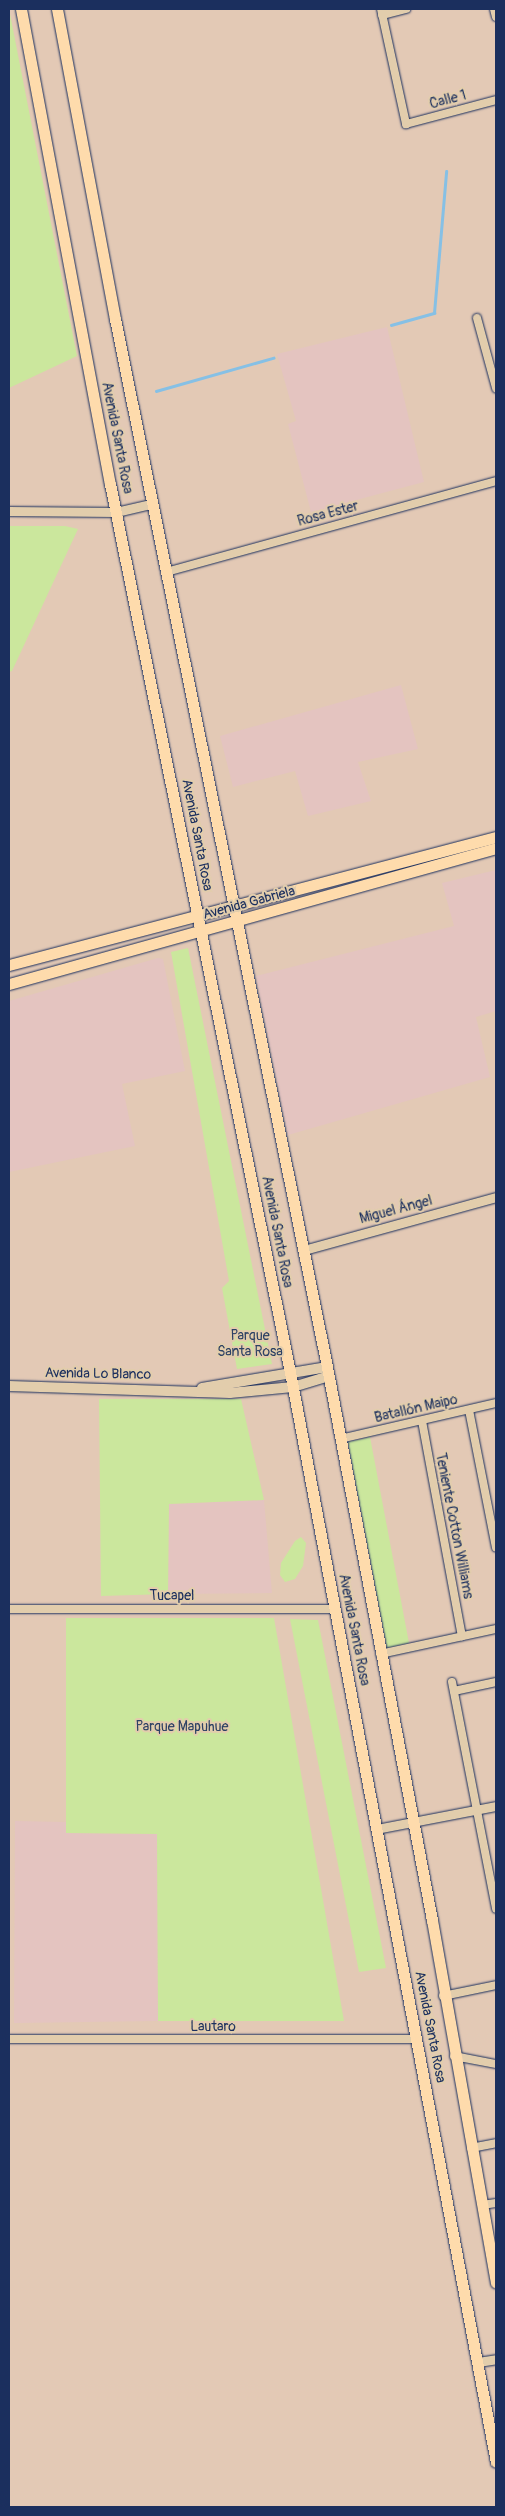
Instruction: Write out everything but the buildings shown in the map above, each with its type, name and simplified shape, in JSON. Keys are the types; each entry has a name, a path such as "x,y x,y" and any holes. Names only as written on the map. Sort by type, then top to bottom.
{"main road":[{"name":"Avenida Santa Rosa","path":"21,9 116,512 293,1387 376,1829 418,2039 496,2462"},
{"name":"Avenida Santa Rosa","path":"57,9 152,504 239,922 304,1250 413,1822 471,2148 495,2265 496,2282"},
{"name":"Avenida Gabriela","path":"9,965 496,837"},
{"name":"Avenida Gabriela","path":"9,984 239,922 496,848"},
{"name":"Avenida Lo Blanco","path":"186,1390 290,1372 327,1372"},
{"name":"Avenida Lo Blanco","path":"9,1386 248,1393 293,1387 327,1372"},
{"path":"246,1379 248,1393"}],"street":[{"path":"382,12 406,9"},
{"path":"494,9 496,17"},
{"name":"Calle 1","path":"382,12 406,124 496,100"},
{"path":"477,318 496,388"},
{"name":"Rosa Ester","path":"166,572 496,481"},
{"path":"9,511 116,512 152,504"},
{"name":"Miguel Ángel","path":"304,1250 496,1197"},
{"name":"Batallón Maipo","path":"340,1439 496,1403"},
{"path":"469,1410 496,1547"},
{"name":"Teniente Cotton Williams","path":"422,1421 462,1636"},
{"name":"Tucapel","path":"9,1609 334,1609"},
{"path":"380,1654 496,1629"},
{"path":"452,1682 496,1909"},
{"path":"454,1691 496,1682"},
{"path":"376,1829 496,1806"},
{"path":"443,1996 496,1985"},
{"name":"Lautaro","path":"9,2040 418,2039"},
{"path":"454,2056 496,2064"},
{"path":"471,2148 496,2143"},
{"path":"482,2205 496,2203"},
{"path":"478,2362 496,2359"}],"shaded area":[{"path":"387,327 424,482 311,512 288,424 296,421 277,354"},
{"path":"401,685 418,749 358,762 371,801 308,816 295,771 233,787 220,736"},
{"path":"496,870 496,1011 476,1017 490,1077 288,1135 256,976 454,926 442,883"},
{"path":"158,958 163,959 185,1071 122,1084 135,1146 9,1172 9,1001"},
{"path":"264,1500 272,1593 168,1594 169,1504"},
{"path":"15,1821 66,1822 66,1833 157,1834 158,2021 14,2023"}],"green space":[{"path":"9,9 77,356 9,388"},
{"path":"9,526 65,526 78,529 12,671 9,672"},
{"name":"Parque Santa Rosa","path":"188,948 272,1364 237,1369 222,1288 229,1281 171,952"},
{"path":"99,1399 241,1399 264,1500 169,1504 168,1594 101,1596"},
{"path":"370,1437 409,1643 387,1648 348,1442"},
{"path":"301,1537 306,1543 303,1566 295,1579 285,1582 280,1575 281,1563 295,1541"},
{"name":"Parque Mapuhue","path":"66,1618 274,1618 344,2021 158,2021 157,1834 66,1833"},
{"path":"290,1619 318,1620 386,1968 359,1972"}],"waterway":[{"path":"391,325 434,313 446,172"},
{"path":"156,391 273,358"}]}
